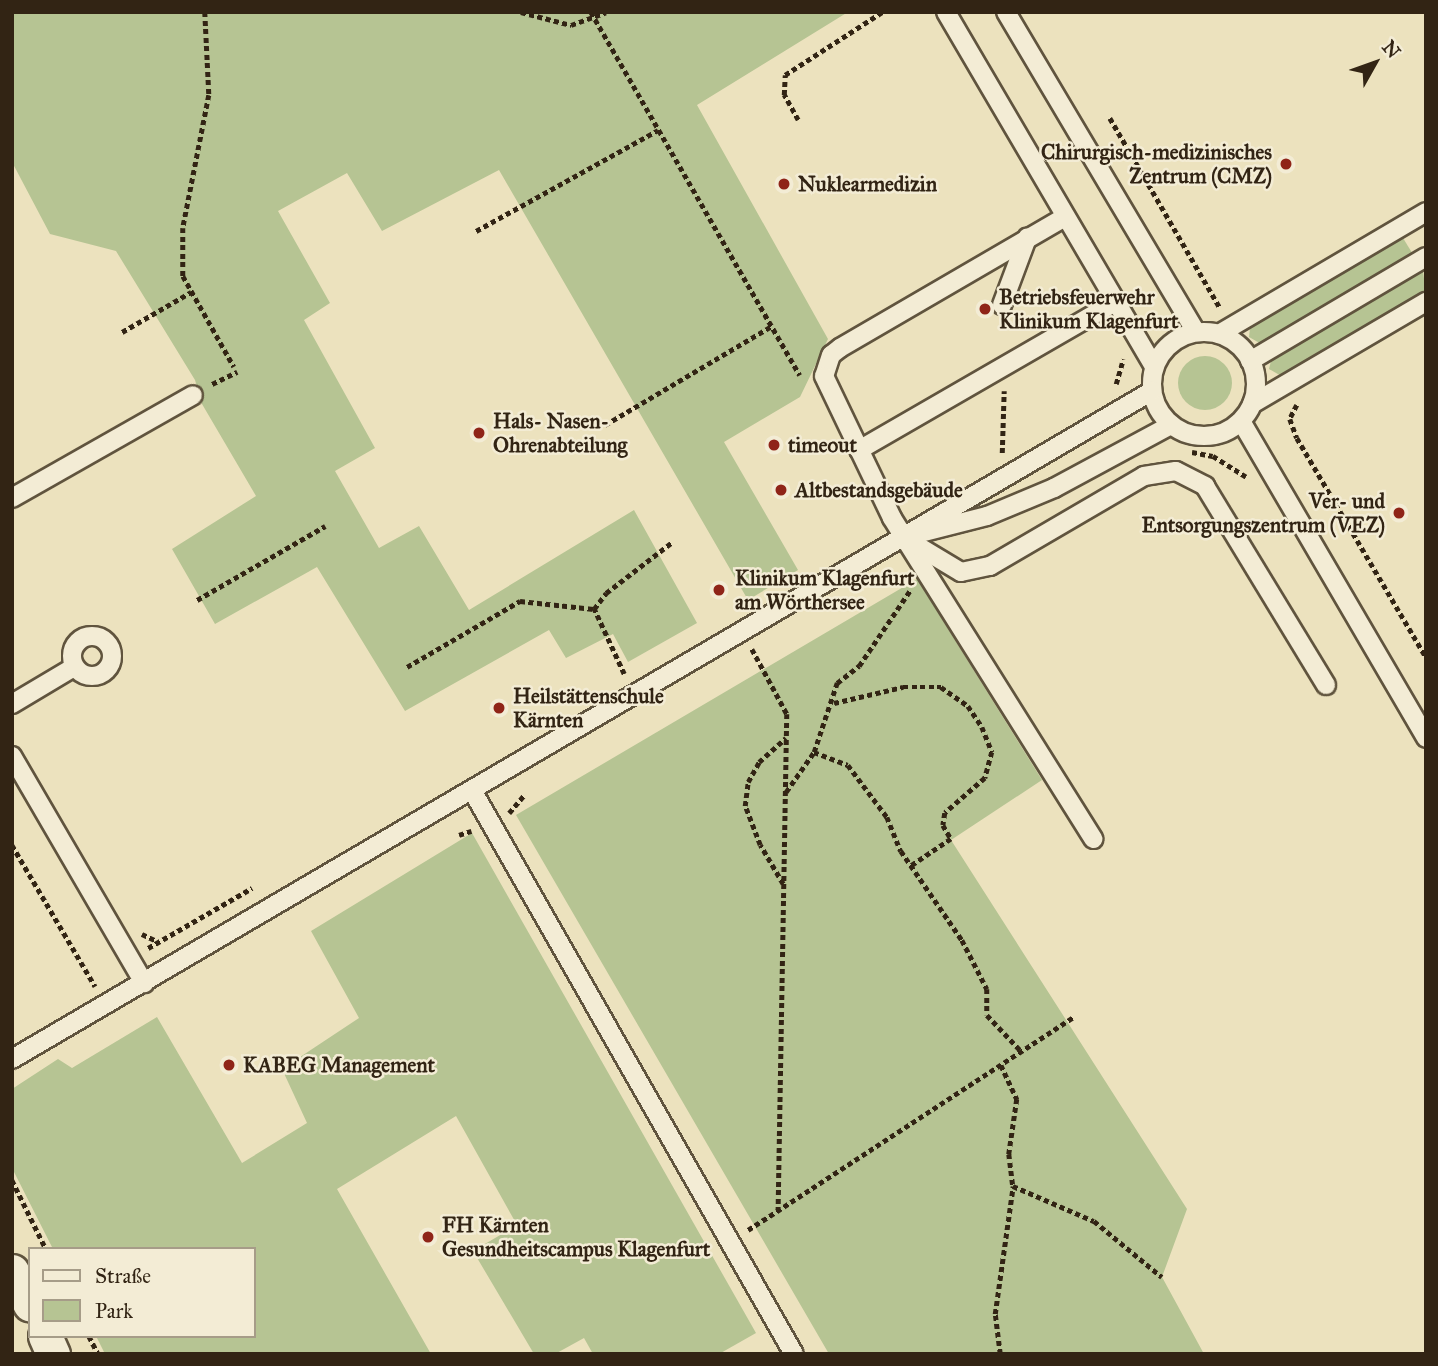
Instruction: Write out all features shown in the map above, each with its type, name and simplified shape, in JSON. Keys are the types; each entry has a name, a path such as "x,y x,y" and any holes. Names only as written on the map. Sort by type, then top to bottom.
{"street":[{"path":"12,1271 28,1301"},
{"path":"46,1338 53,1354"}],"lane":[{"path":"946,12 1154,367"},
{"path":"1006,12 1196,332"},
{"path":"1219,334 1426,212"},
{"path":"1065,217 831,355 824,376 859,450 923,571 1093,839"},
{"path":"1002,305 1027,238"},
{"path":"1250,360 1426,257"},
{"path":"859,450 1115,302"},
{"path":"1252,404 1426,302"},
{"path":"1196,332 1219,334 1237,344 1250,360 1256,381 1252,404 1241,421 1218,434 1195,436 1171,425 1158,411 1152,391 1154,367 1163,350 1178,338 1196,332"},
{"path":"12,1059 1152,391"},
{"path":"12,498 193,395"},
{"path":"1241,421 1426,738"},
{"path":"904,538 986,516 1054,488 1171,425"},
{"path":"904,538 961,572 990,566 1144,476 1176,471 1205,486 1326,685"},
{"path":"12,704 74,667"},
{"path":"12,756 144,983"},
{"path":"472,790 794,1354"}],"path":[{"path":"205,12 209,95 183,228 183,276 234,367"},
{"path":"521,12 571,25 606,12"},
{"path":"591,12 804,382"},
{"path":"798,120 784,95 785,75 882,12"},
{"path":"1110,118 1223,312 1234,305"},
{"path":"475,231 658,130"},
{"path":"122,332 191,292"},
{"path":"605,425 772,326"},
{"path":"1112,391 1119,378 1122,354"},
{"path":"1002,454 1005,366"},
{"path":"1307,397 1298,402 1290,419 1297,438 1426,657"},
{"path":"990,461 1009,449"},
{"path":"197,600 325,526"},
{"path":"594,609 606,593 671,543"},
{"path":"785,793 814,752 834,703 837,683 859,666 923,571"},
{"path":"407,667 520,601 594,609"},
{"path":"594,609 634,694"},
{"path":"742,631 787,714 778,1210"},
{"path":"614,679 634,667"},
{"path":"834,703 903,687 941,687 968,706 982,727 992,752 985,778 945,813 943,825 951,839 911,866"},
{"path":"783,884 760,845 745,806 748,782 759,762 786,738"},
{"path":"814,752 848,765 887,817 911,866 962,940 987,989 987,1015 1022,1052"},
{"path":"12,845 105,1005"},
{"path":"131,960 265,881"},
{"path":"748,1230 1074,1017"},
{"path":"1000,1354 996,1301 1005,1265 1013,1186 1009,1154 1017,1098 1002,1065"},
{"path":"12,1180 45,1247"},
{"path":"1013,1186 1094,1221 1162,1277"},
{"path":"90,1338 98,1354"}],"green space":[{"path":"12,12 848,12 697,105 828,339 800,397 724,442 798,570 748,600 499,170 382,231 347,173 278,211 330,303 304,320 375,448 335,471 379,548 419,526 469,610 634,510 697,623 628,662 613,634 566,658 549,630 405,711 317,567 215,624 172,549 256,496 202,404 195,380 116,251 50,234 12,162"},
{"path":"1403,238 1414,256 1263,345 1249,337 1250,328"},
{"path":"1423,271 1426,293 1283,377 1269,369 1271,361"},
{"path":"1205,356 1224,364 1232,383 1224,402 1205,410 1186,402 1178,383 1186,364"},
{"path":"917,579 1042,780 951,840 1187,1209 1162,1277 1204,1354 829,1354 516,815"},
{"path":"472,833 756,1333 719,1354 593,1354 584,1338 555,1354 534,1354 473,1251 517,1225 456,1116 337,1189 431,1354 105,1354 97,1338 256,1338 256,1247 52,1247 12,1168 12,1089 58,1059 72,1068 157,1017 242,1163 307,1123 282,1069 359,1018 311,931"}],"place":[{"name":"Chirurgisch-medizinisches Zentrum (CMZ)","path":"1286,164"},
{"name":"Nuklearmedizin","path":"784,184"},
{"name":"Betriebsfeuerwehr Klinikum Klagenfurt","path":"985,309"},
{"name":"Hals- Nasen- Ohrenabteilung","path":"479,433"},
{"name":"timeout","path":"774,445"},
{"name":"Altbestandsgebäude","path":"781,490"},
{"name":"Ver- und Entsorgungszentrum (VEZ)","path":"1399,513"},
{"name":"Klinikum Klagenfurt am Wörthersee","path":"719,590"},
{"name":"Heilstättenschule Kärnten","path":"499,708"},
{"name":"KABEG Management","path":"229,1065"},
{"name":"FH Kärnten Gesundheitscampus Klagenfurt","path":"428,1237"}]}
